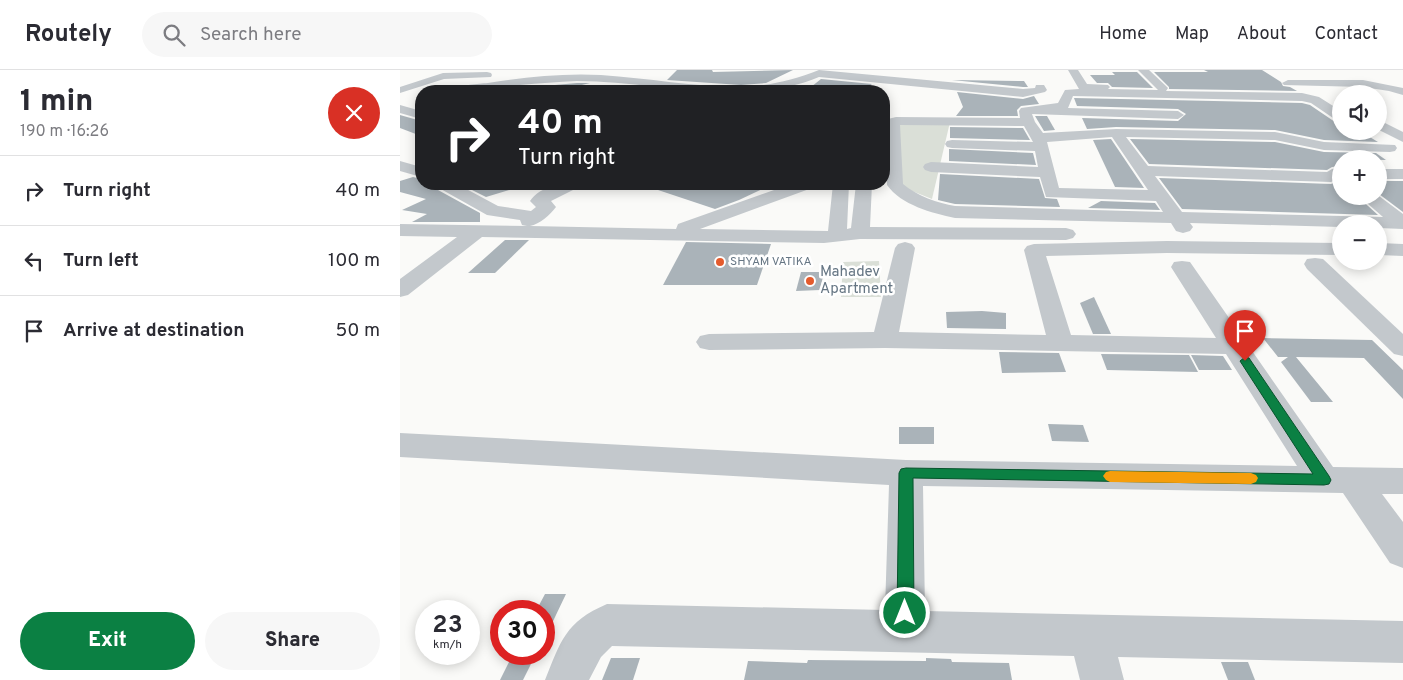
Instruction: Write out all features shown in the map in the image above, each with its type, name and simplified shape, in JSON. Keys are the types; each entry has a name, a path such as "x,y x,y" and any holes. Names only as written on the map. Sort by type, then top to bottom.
{"street":[{"path":"784,85 828,70"},
{"path":"879,85 905,70"},
{"path":"1073,70 1082,87"},
{"path":"1143,70 1176,115 1208,147"},
{"path":"408,76 508,72"},
{"path":"486,85 508,72"},
{"path":"491,85 526,80 603,75 668,85"},
{"path":"658,84 670,75"},
{"path":"417,85 443,76"},
{"path":"803,85 812,76 886,80 1031,93 1041,90 1045,84 1242,93 1310,98 1329,102"},
{"path":"955,100 967,77 976,77"},
{"path":"1028,116 1063,106 1069,92 1158,88 1175,81"},
{"path":"1234,82 1252,107 1329,102"},
{"path":"1274,83 1372,85 1401,90"},
{"path":"402,90 415,86"},
{"path":"400,107 414,102"},
{"path":"1329,102 1332,108"},
{"path":"400,107 415,113"},
{"path":"1196,116 933,114 903,119 893,122 896,188 944,210 956,212 1403,223"},
{"path":"1310,115 1332,120"},
{"path":"1028,116 1040,142 1058,215"},
{"path":"952,144 1040,142 1116,133 1275,136 1282,128"},
{"path":"1282,128 1332,129"},
{"path":"1282,128 1324,146 1397,152"},
{"path":"1282,128 1332,167"},
{"path":"1116,133 1174,217 1189,234"},
{"path":"1387,134 1403,138"},
{"path":"1383,140 1397,152"},
{"path":"1220,160 1233,174"},
{"path":"400,166 415,170"},
{"path":"931,167 1047,172"},
{"path":"1142,171 1332,177"},
{"path":"1387,174 1403,174"},
{"path":"1387,188 1403,189"},
{"path":"456,190 494,211 536,216"},
{"path":"514,232 548,207 539,202 541,199 559,190"},
{"path":"666,234 789,190"},
{"path":"831,236 839,190"},
{"path":"860,233 864,190"},
{"path":"1052,193 1159,196"},
{"path":"1380,205 1403,223"},
{"path":"400,230 831,236 860,233 1332,236"},
{"path":"400,290 476,232"},
{"path":"831,236 864,246 905,248 1034,250 1167,248 1332,249"},
{"path":"1387,236 1403,237"},
{"path":"885,340 905,248"},
{"path":"1387,249 1403,250"},
{"path":"1034,250 1061,343"},
{"path":"1315,264 1403,348"},
{"path":"1182,267 1235,346 1338,480 1403,551"},
{"path":"709,342 885,340 1235,346"},
{"path":"400,445 906,473 1403,481"},
{"path":"905,632 906,473"},
{"path":"567,680 586,640 593,632 606,625 1403,642"},
{"path":"1091,635 1102,680"}],"shaded area":[{"path":"950,122 932,199 902,187 897,123"},
{"path":"879,261 881,297 841,297 843,262"}],"building":[{"path":"677,70 712,70 713,72 793,70 766,83 741,85 667,80"},
{"path":"1204,70 1262,70 1281,82 1283,86 1297,91 1169,89 1154,72 1208,72"},
{"path":"1112,72 1137,72 1153,88 1112,87 1108,83 1097,83 1090,75 1115,75"},
{"path":"821,79 872,84 870,85 814,85"},
{"path":"952,80 1024,81 1028,87 1023,87"},
{"path":"577,83 590,83 582,85 555,85"},
{"path":"957,92 1023,99 1034,96 1039,104 1021,106 1017,110 1018,116 956,116 963,107"},
{"path":"1074,98 1302,103 1310,105 1332,120 1332,140 1375,140 1378,142 1324,140 1275,130 1116,127 1087,129 1082,118 1178,121 1186,114 1178,109 1077,106"},
{"path":"400,115 415,119 415,134 400,128"},
{"path":"1035,116 1047,116 1055,130 1044,131"},
{"path":"950,127 1023,128 1030,140 950,138"},
{"path":"1111,139 1144,188 1115,187 1093,140"},
{"path":"1130,139 1275,142 1332,152 1332,167 1327,170 1149,164"},
{"path":"949,149 1033,153 1036,165 949,161"},
{"path":"940,174 1039,179 1045,198 1057,199 1060,207 955,204 938,200"},
{"path":"415,178 415,190 438,190 480,213 480,222 412,222 427,214 402,210 426,199 400,192 400,181"},
{"path":"1159,178 1332,184 1332,205 1367,205 1378,215 1182,209"},
{"path":"1387,181 1403,181 1403,212 1387,200"},
{"path":"472,190 509,190 486,197"},
{"path":"658,190 760,190 715,209"},
{"path":"1101,201 1155,203 1160,210 1088,208"},
{"path":"505,240 529,240 495,273 468,273"},
{"name":"SHYAM VATIKA","path":"686,242 771,244 757,285 663,285"},
{"name":"Mahadev Apartment","path":"801,272 824,272 820,290 796,291"},
{"path":"1094,297 1111,334 1093,334 1080,303"},
{"path":"982,311 1006,313 1006,329 947,328 946,312"},
{"path":"1263,338 1372,340 1403,370 1403,399 1364,358 1296,357 1333,402 1311,402 1281,362 1288,357 1278,357"},
{"path":"999,352 1059,353 1066,372 1002,373"},
{"path":"1101,354 1189,355 1198,372 1107,370"},
{"path":"1191,355 1223,356 1232,370 1199,370"},
{"path":"1048,424 1083,425 1089,442 1052,441"},
{"path":"899,427 934,427 934,444 899,444"},
{"path":"545,594 566,594 555,617 555,600 542,600"},
{"path":"611,658 640,658 633,680 602,680"},
{"path":"926,658 951,659 952,662 1009,663 1012,680 744,680 748,661 807,663 808,660 926,661"},
{"path":"1221,662 1248,662 1255,680 1228,680"},
{"path":"508,665 530,665 523,680 500,680"}],"slow traffic":[{"path":"1110,476 1251,478"}],"place":[{"name":"SHYAM VATIKA","path":"720,262"},
{"name":"Mahadev Apartment","path":"810,281"}],"route":[{"path":"905,613 906,473 1324,480 1245,361"}]}
